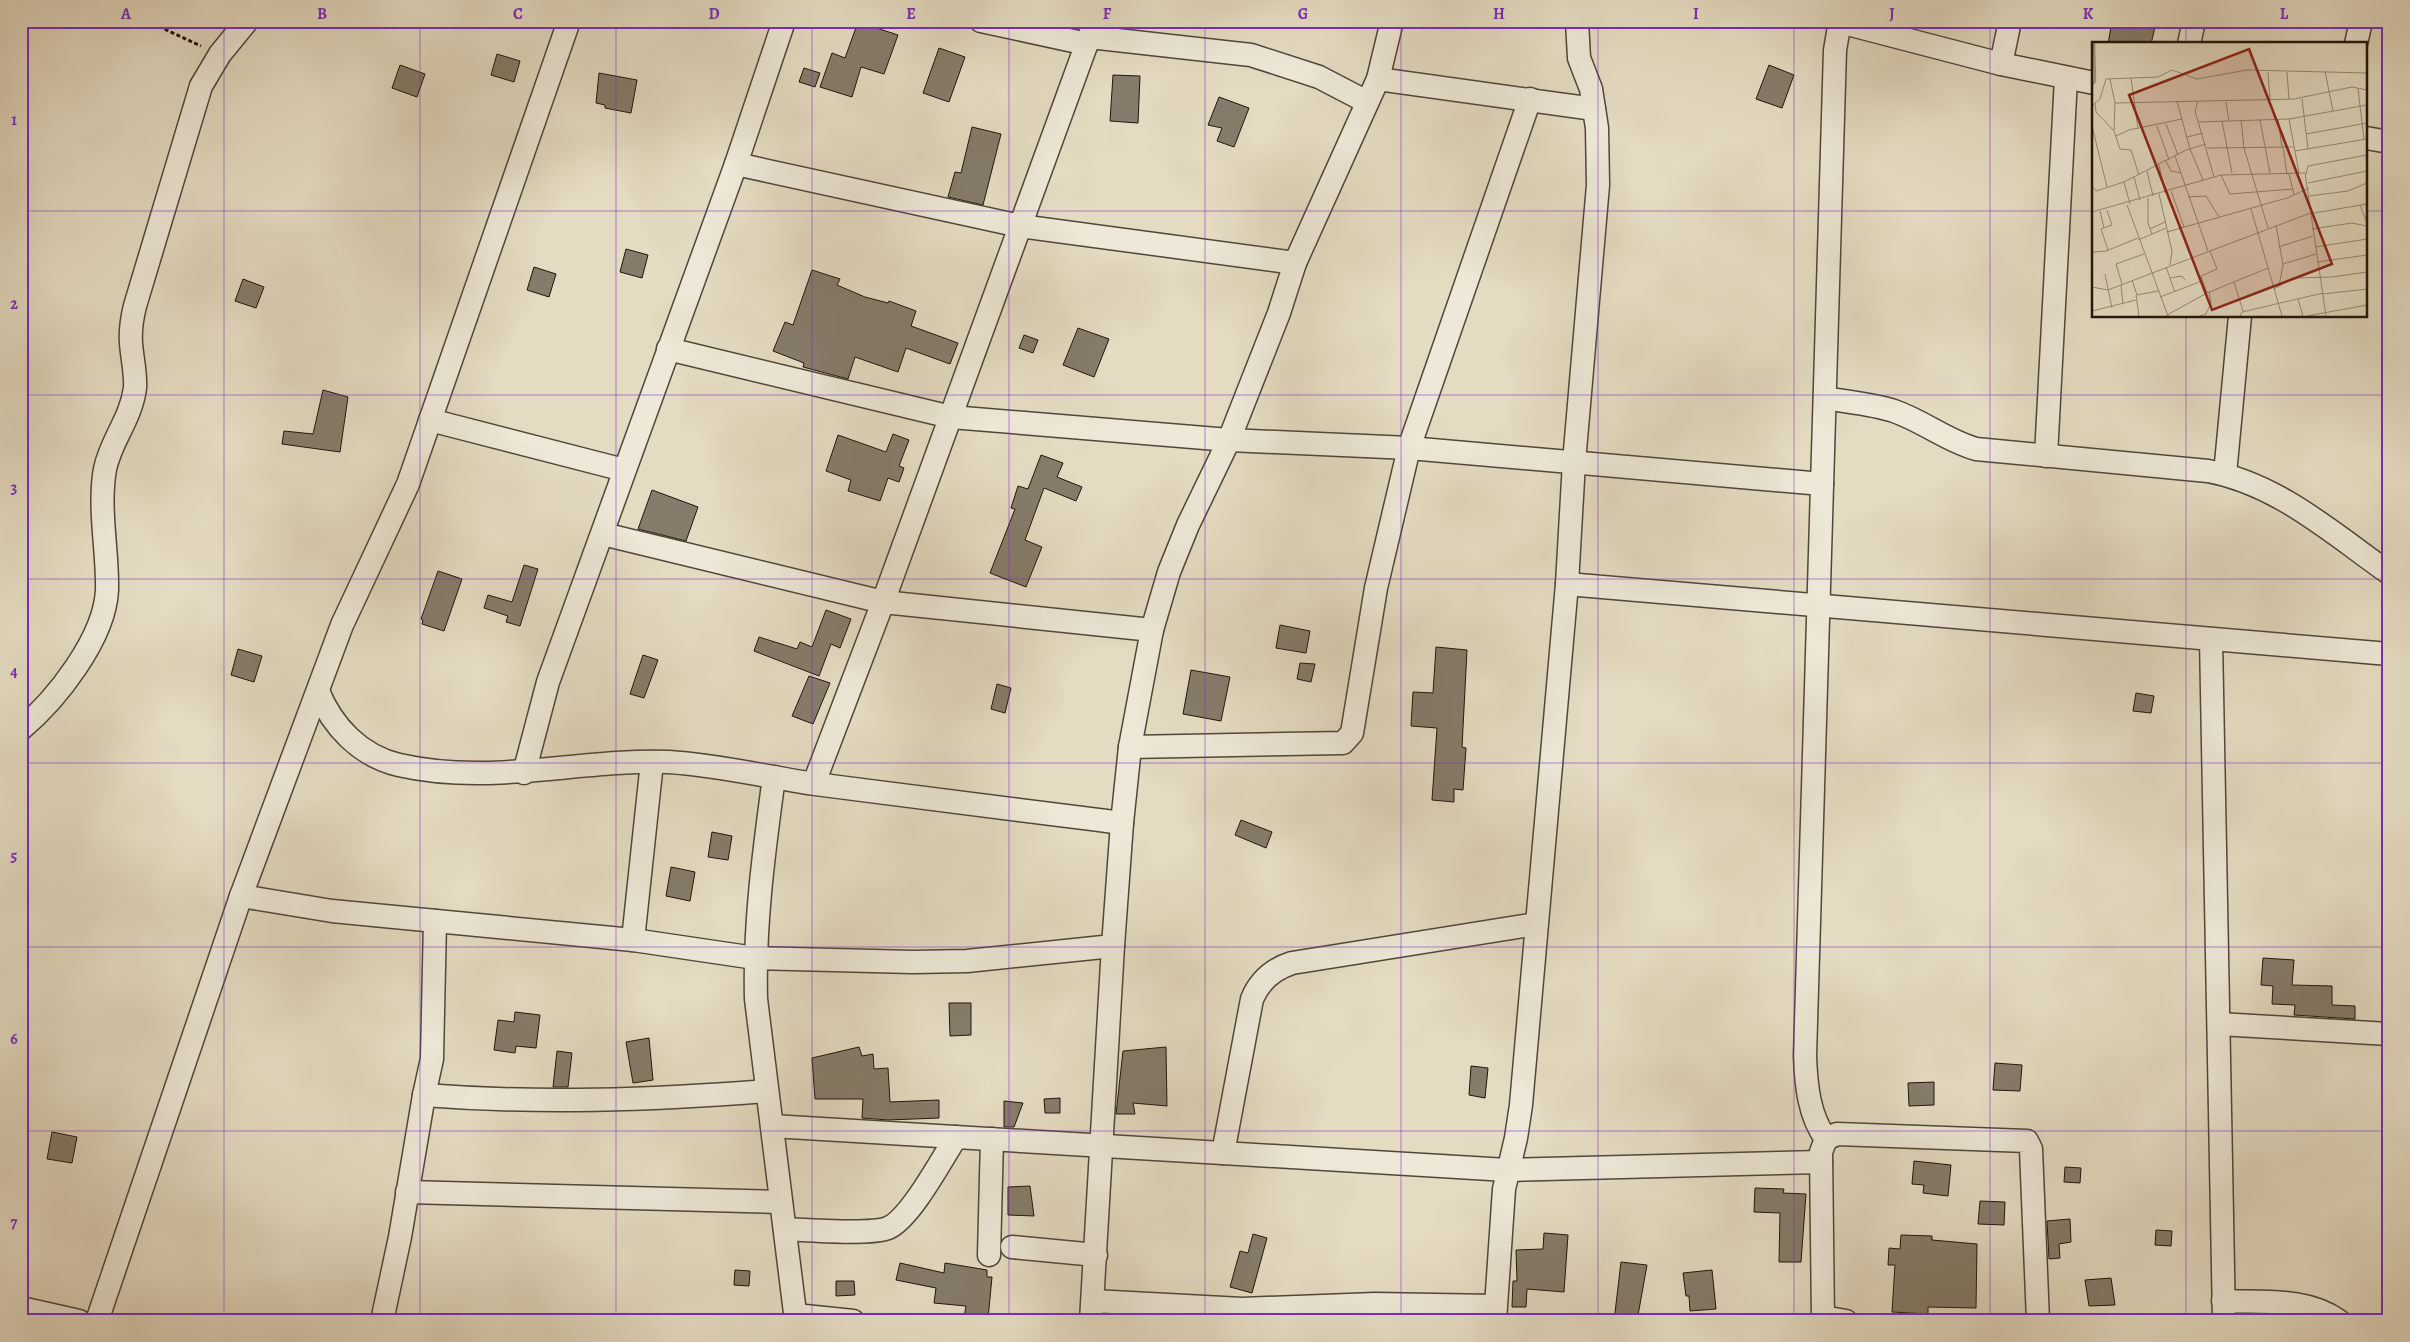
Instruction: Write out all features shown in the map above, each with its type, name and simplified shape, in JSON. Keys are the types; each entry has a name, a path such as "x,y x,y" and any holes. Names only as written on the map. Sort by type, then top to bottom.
{"street":[{"path":"21,729 62,688 90,643 100,618 107,592 105,471 114,441 128,417 135,387 130,342 132,318 195,103 209,70 246,21"},
{"path":"97,1321 241,896 342,625 408,484 569,21"},
{"path":"524,773 548,682 736,164 784,21"},
{"path":"981,21 1251,56 1293,67 1319,77 1367,102"},
{"path":"1392,21 1378,79 1295,263 1279,313 1228,440 1188,525 1169,572 1152,630 1130,747 1122,823 1092,1311 1196,1308 1276,1314 1375,1304 1495,1313 1504,1189 1519,1121 1567,584 1574,462 1598,185 1599,156 1594,109 1591,89 1579,58 1577,21"},
{"path":"2001,64 2010,21"},
{"path":"2190,42 2194,21"},
{"path":"2356,42 2361,21"},
{"path":"1846,1321 1823,1319 1821,1162 1826,1140 1819,1130 1809,1097 1805,1056 1835,50 1838,22 2001,64 2092,83"},
{"path":"814,783 883,602 1091,34"},
{"path":"2046,456 2066,78"},
{"path":"1378,79 1594,109"},
{"path":"1130,747 1343,743 1348,739 1354,726 1376,588 1408,448 1530,99"},
{"path":"2368,138 2389,142"},
{"path":"736,164 1020,226 1295,263"},
{"path":"2226,474 2240,318"},
{"path":"668,349 951,417 1228,440 1408,448 1822,484"},
{"path":"1825,398 1893,411 1917,421 1951,440 1976,449 2226,474 2256,485 2292,504 2389,573"},
{"path":"430,420 624,470"},
{"path":"603,534 883,602 1152,630"},
{"path":"1567,584 2389,654"},
{"path":"2211,639 2223,1311 2301,1304 2319,1309 2339,1321"},
{"path":"318,691 331,718 352,741 382,759 398,765 440,771 524,773 599,764 652,762 708,766 814,783 1122,823"},
{"path":"633,940 652,762"},
{"path":"774,777 758,902 755,958 756,999 796,1318 854,1321"},
{"path":"241,896 332,911 633,940 755,958 913,962 967,961 1113,946"},
{"path":"382,1321 395,1263 432,1059 435,921"},
{"path":"1223,1153 1252,999 1261,983 1275,970 1292,963 1536,924"},
{"path":"2219,1024 2389,1034"},
{"path":"424,1095 571,1102 665,1099 767,1091"},
{"path":"772,1126 1507,1170 1821,1162"},
{"path":"1826,1140 1837,1134 2027,1141 2031,1149 2038,1321"},
{"path":"785,1229 872,1231 895,1224 907,1213 956,1137"},
{"path":"989,1254 992,1139"},
{"path":"407,1192 781,1202"},
{"path":"1012,1246 1096,1255"},
{"path":"21,1308 80,1321"}],"path":[{"path":"147,21 220,54"}],"building":[{"path":"2112,21 2155,27 2151,42 2108,42"},
{"path":"858,22 898,35 884,74 861,67 852,97 820,87 832,53 845,58"},
{"path":"939,48 965,57 949,102 923,93"},
{"path":"497,54 520,61 514,82 491,75"},
{"path":"400,65 425,74 417,97 392,88"},
{"path":"1769,65 1794,75 1782,108 1756,99"},
{"path":"804,68 820,73 815,87 799,82"},
{"path":"599,73 637,80 631,113 605,108 605,105 596,103"},
{"path":"1113,75 1140,76 1138,123 1110,121"},
{"path":"1219,97 1249,108 1234,147 1217,141 1222,128 1208,125"},
{"path":"972,127 1001,134 983,205 948,197 955,172 961,173"},
{"path":"626,249 648,255 642,278 620,272"},
{"path":"534,267 556,274 549,297 527,290"},
{"path":"812,270 840,279 837,285 865,297 888,303 889,301 916,311 911,326 958,343 950,364 906,348 898,372 855,357 848,379 803,367 804,363 773,351 785,322 793,325"},
{"path":"243,279 264,287 256,308 235,301"},
{"path":"1078,328 1109,339 1094,377 1063,365"},
{"path":"1024,335 1038,340 1033,353 1019,348"},
{"path":"323,390 348,397 340,452 282,444 284,431 313,434"},
{"path":"893,434 909,440 899,466 904,468 899,482 888,478 880,501 848,491 851,480 826,471 838,435 886,452"},
{"path":"1041,455 1063,463 1057,477 1082,487 1076,501 1044,488 1025,540 1042,547 1026,587 990,573 1015,509 1011,508 1018,486 1028,489"},
{"path":"652,490 698,507 686,541 638,529"},
{"path":"524,565 538,569 520,626 506,622 508,616 484,608 488,595 512,602"},
{"path":"438,571 462,579 444,631 422,624 423,620 421,619"},
{"path":"826,610 851,619 840,648 831,644 819,676 754,651 759,637 797,649 800,642 812,647"},
{"path":"1280,625 1310,631 1306,653 1276,648"},
{"path":"1436,647 1467,650 1462,747 1466,748 1463,790 1454,789 1454,802 1432,800 1437,728 1411,726 1413,692 1433,693"},
{"path":"238,649 262,656 254,682 231,675"},
{"path":"643,655 658,660 644,698 630,694"},
{"path":"1300,663 1315,664 1311,682 1297,679"},
{"path":"1191,670 1230,677 1221,721 1183,714"},
{"path":"809,676 830,683 813,724 792,716"},
{"path":"997,684 1011,688 1005,713 991,709"},
{"path":"2136,693 2154,696 2151,713 2133,711"},
{"path":"1241,820 1272,832 1266,848 1235,835"},
{"path":"712,832 732,836 728,860 708,857"},
{"path":"671,867 695,872 690,901 666,896"},
{"path":"2263,958 2294,960 2292,985 2332,986 2332,1005 2355,1006 2355,1019 2294,1015 2295,1005 2272,1004 2273,986 2261,985"},
{"path":"949,1003 971,1003 971,1035 950,1036"},
{"path":"515,1012 540,1015 536,1048 516,1046 515,1053 494,1050 498,1020 514,1022"},
{"path":"649,1038 653,1080 633,1083 626,1042"},
{"path":"859,1047 862,1056 873,1054 874,1069 888,1068 890,1102 939,1100 939,1118 888,1120 862,1118 863,1099 815,1099 812,1058"},
{"path":"1166,1047 1167,1106 1133,1103 1135,1114 1116,1114 1123,1051"},
{"path":"557,1051 572,1053 568,1087 553,1087"},
{"path":"1995,1063 2022,1065 2020,1091 1993,1090"},
{"path":"1471,1066 1488,1068 1485,1098 1469,1095"},
{"path":"1934,1082 1934,1105 1909,1106 1908,1083"},
{"path":"1060,1098 1060,1113 1045,1113 1044,1099"},
{"path":"1004,1101 1023,1103 1014,1127 1004,1127"},
{"path":"52,1132 77,1137 72,1163 47,1159"},
{"path":"1914,1161 1951,1165 1948,1196 1923,1193 1924,1185 1912,1184"},
{"path":"2065,1167 2081,1168 2080,1183 2064,1182"},
{"path":"1030,1186 1034,1216 1008,1215 1008,1187"},
{"path":"1755,1188 1784,1189 1783,1193 1806,1194 1801,1262 1779,1262 1780,1213 1754,1212"},
{"path":"1980,1201 2005,1202 2004,1225 1978,1224"},
{"path":"2070,1219 2071,1242 2059,1244 2060,1258 2049,1259 2047,1221"},
{"path":"2156,1230 2172,1231 2171,1246 2155,1245"},
{"path":"1544,1233 1568,1235 1564,1292 1527,1289 1526,1307 1512,1307 1513,1281 1517,1281 1516,1250 1543,1249"},
{"path":"1253,1234 1267,1238 1252,1293 1230,1287 1240,1251 1248,1253"},
{"path":"1901,1235 1932,1236 1932,1240 1977,1244 1976,1308 1928,1307 1928,1314 1892,1312 1895,1265 1888,1265 1889,1248 1900,1249"},
{"path":"1621,1262 1647,1265 1637,1321 1614,1321"},
{"path":"900,1263 944,1273 945,1263 987,1270 987,1277 992,1277 988,1319 964,1317 966,1306 934,1303 936,1288 896,1280"},
{"path":"735,1270 750,1271 749,1286 734,1285"},
{"path":"1712,1270 1716,1309 1690,1311 1689,1296 1686,1296 1683,1273"},
{"path":"2111,1278 2115,1305 2089,1306 2085,1280"},
{"path":"836,1281 854,1281 855,1295 836,1296"}]}
